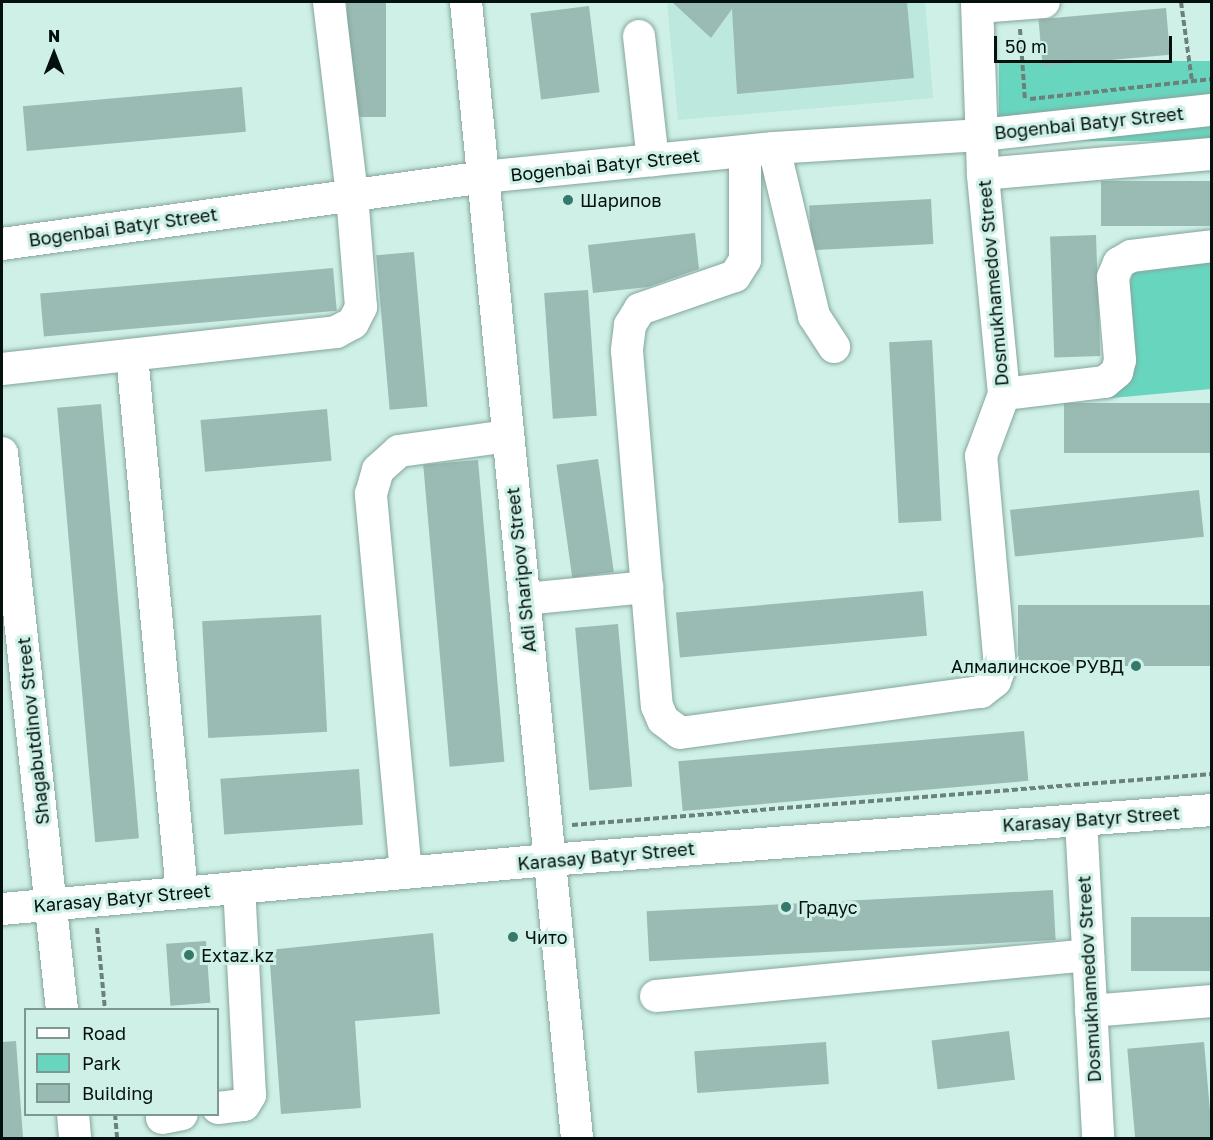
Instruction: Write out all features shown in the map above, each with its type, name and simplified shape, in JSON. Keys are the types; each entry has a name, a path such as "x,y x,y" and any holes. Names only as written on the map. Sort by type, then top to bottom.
{"street":[{"path":"2,369 336,332 353,323 361,307 352,195 329,2"},
{"name":"Adi Sharipov Street","path":"466,2 577,1138"},
{"path":"978,4 1031,3"},
{"name":"Dosmukhamedov Street","path":"647,587 657,706 663,720 680,733 981,692 995,681 1000,667 981,456 1004,394 983,174 978,4"},
{"path":"639,36 654,160"},
{"name":"Bogenbai Batyr Street","path":"2,244 483,177 760,150 981,120 1204,111"},
{"path":"760,150 814,316 834,347"},
{"path":"524,599 647,587 627,351 630,325 640,309 735,276 745,260 760,150"},
{"path":"983,174 1212,154"},
{"path":"1004,394 1105,382 1117,372 1120,360 1113,278 1119,263 1131,256 1212,246"},
{"path":"132,355 182,893"},
{"path":"406,873 371,494 378,470 399,451 508,436"},
{"name":"Shagabutdinov Street","path":"2,453 13,664 52,904 63,1008"},
{"name":"Karasay Batyr Street","path":"2,909 549,860 1212,810"},
{"name":"Dosmukhamedov Street","path":"1081,820 1098,1138"},
{"path":"219,1108 244,1104 250,1095 239,888"},
{"path":"656,996 1088,955"},
{"path":"1091,1011 1212,1001"},
{"path":"73,1116 75,1138"}],"path":[{"path":"1180,2 1192,81 1204,111"},
{"path":"1025,100 1031,3"},
{"path":"981,120 1025,100 1212,79"},
{"path":"546,828 1212,774"},
{"path":"97,927 105,1008"},
{"path":"115,1116 117,1138"}],"shaded area":[{"path":"667,2 925,2 933,98 678,120"}],"green space":[{"path":"999,61 1211,61 1211,141 999,141"},
{"path":"1211,257 1211,389 1101,399 1108,351 1136,264"}],"building":[{"path":"347,2 386,2 386,117 347,117"},
{"path":"672,2 907,2 914,78 737,94 732,9 711,38"},
{"path":"589,6 600,92 541,100 530,13"},
{"path":"1166,8 1170,55 1043,66 1038,19"},
{"path":"242,87 246,132 27,151 23,106"},
{"path":"1101,181 1212,181 1212,226 1101,226"},
{"path":"931,199 933,244 812,250 809,205"},
{"path":"695,233 699,269 648,287 593,293 588,245"},
{"path":"1096,235 1100,356 1054,358 1050,237"},
{"path":"414,252 428,406 390,410 376,255"},
{"path":"333,268 337,311 44,336 40,294"},
{"path":"588,290 597,416 553,419 544,293"},
{"path":"932,340 941,521 899,523 889,342"},
{"path":"1064,403 1212,403 1212,453 1064,453"},
{"path":"101,404 139,838 95,842 57,408"},
{"path":"327,409 332,461 205,472 200,420"},
{"path":"598,459 614,572 572,578 556,465"},
{"path":"478,460 504,762 450,767 423,465"},
{"path":"1199,490 1204,537 1015,557 1010,510"},
{"path":"923,591 927,636 680,657 676,613"},
{"path":"1018,605 1212,605 1212,666 1018,666"},
{"path":"321,615 327,732 208,738 202,621"},
{"path":"618,624 632,786 589,790 575,628"},
{"path":"1024,731 1028,781 683,811 678,761"},
{"path":"359,769 363,825 224,835 220,779"},
{"path":"1053,890 1056,940 649,961 647,911"},
{"path":"1131,917 1212,917 1212,971 1131,971"},
{"path":"433,933 440,1014 355,1021 361,1108 281,1114 269,950"},
{"path":"206,941 210,1003 170,1006 166,944"},
{"path":"1009,1031 1015,1080 938,1089 932,1041"},
{"path":"16,1041 23,1138 2,1138 2,1042"},
{"path":"826,1042 829,1084 697,1093 694,1051"},
{"path":"1204,1042 1212,1138 1135,1138 1127,1049"}],"place":[{"name":"Шарипов","path":"568,200"},
{"name":"Алмалинское РУВД","path":"1136,666"},
{"name":"Градус","path":"786,907"},
{"name":"Чито","path":"513,937"},
{"name":"Extaz.kz","path":"189,955"}]}
